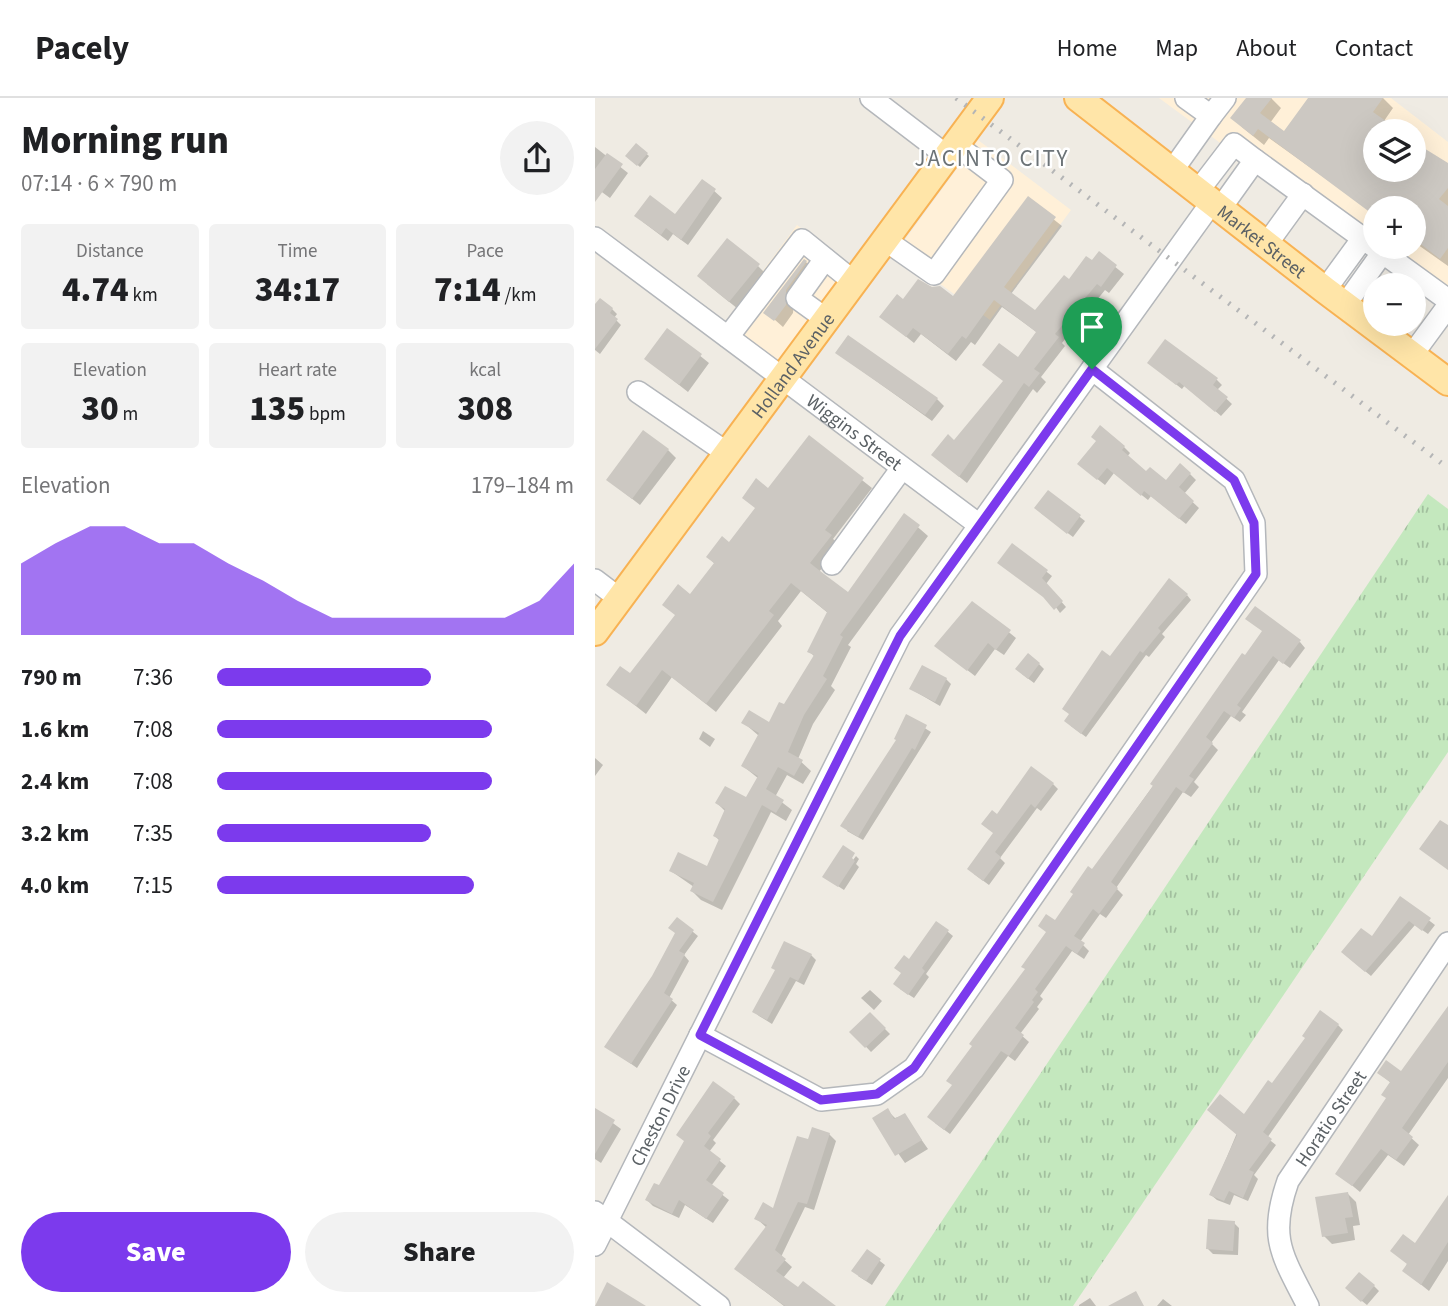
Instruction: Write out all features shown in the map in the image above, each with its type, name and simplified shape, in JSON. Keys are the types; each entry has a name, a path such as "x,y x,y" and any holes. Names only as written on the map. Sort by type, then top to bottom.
{"main road":[{"name":"Holland Avenue","path":"595,632 990,98"},
{"name":"Market Street","path":"1078,98 1335,298 1363,316"},
{"name":"Market Street","path":"1390,336 1448,382"}],"street":[{"path":"871,98 1002,180 934,274 885,240"},
{"path":"1187,98 1211,116"},
{"path":"1172,171 1224,98"},
{"name":"Cheston Drive","path":"595,1245 601,1217 700,1035 900,636 1210,201 1234,144 1303,194"},
{"path":"1266,245 1303,194 1363,238 1335,298"},
{"name":"Wiggins Street","path":"595,238 978,524"},
{"path":"728,337 802,240 854,282"},
{"path":"825,259 797,298 826,319"},
{"path":"1335,298 1377,259"},
{"path":"1389,259 1404,273"},
{"path":"1426,288 1448,300"},
{"path":"1412,355 1448,306"},
{"path":"700,1035 821,1100 877,1094 914,1068 1256,574 1254,523 1234,480 1092,369"},
{"path":"638,392 727,453"},
{"path":"832,564 902,468"},
{"path":"595,580 620,599"},
{"name":"Horatio Street","path":"1308,1306 1287,1265 1277,1237 1279,1207 1288,1181 1448,943"},
{"path":"601,1217 719,1306"}],"shaded area":[{"path":"1159,98 1391,98 1418,119 1363,119 1363,182 1426,182 1426,125 1448,142 1448,310 1426,294 1426,273 1398,273 1378,259 1426,259 1426,196 1363,196 1363,248"},
{"path":"978,140 1071,210 990,320 896,252"},
{"path":"797,225 851,266 778,364 724,323"}],"green space":[{"path":"1428,494 1448,509 1448,752 1073,1306 885,1306"}],"building":[{"path":"1246,98 1272,98 1260,113 1284,131 1308,98 1383,98 1373,112 1383,119 1363,119 1363,182 1426,182 1426,149 1448,163 1448,188 1439,199 1448,206 1448,248 1440,259 1426,248 1426,196 1363,196 1363,207 1258,129 1253,136 1230,118"},
{"path":"636,143 648,153 637,166 625,156"},
{"path":"607,153 623,164 595,202 595,169"},
{"path":"702,179 716,189 681,240 666,228 661,235 634,216 650,195 675,214"},
{"path":"1028,196 1056,217 1004,287 1035,310 1064,275 1069,279 1086,256 1092,260 1099,251 1117,265 1101,287 1097,284 1055,334 1059,337 1034,369 1040,373 1029,387 1024,383 959,477 931,455 948,434 954,440 1003,381 982,365 999,343 1018,357 1036,332 994,300 966,339 962,336 948,354 913,328 906,337 879,317 897,294 903,299 918,279 932,287 940,286 953,296"},
{"path":"727,238 760,264 729,302 697,276"},
{"path":"804,259 807,261 786,290 786,305 774,321 763,313"},
{"path":"600,298 613,308 610,313 618,319 595,349 595,304"},
{"path":"667,328 702,354 679,385 644,359"},
{"path":"848,335 938,398 925,415 835,353"},
{"path":"1165,339 1218,378 1213,385 1228,397 1215,412 1179,382 1176,385 1147,363"},
{"path":"1100,425 1125,446 1122,450 1146,471 1150,467 1166,480 1180,463 1191,473 1179,487 1194,501 1179,519 1144,491 1141,496 1107,468 1097,480 1077,464 1096,441 1091,437"},
{"path":"643,430 669,449 632,499 606,480"},
{"path":"809,435 864,478 825,530 832,535 810,563 848,592 904,513 920,525 840,635 843,637 823,676 827,679 804,715 788,752 803,760 794,776 778,767 766,789 784,800 776,813 762,805 713,902 690,891 694,883 669,871 678,852 707,866 719,839 713,836 725,809 715,803 725,786 746,797 758,776 741,766 759,733 741,723 749,710 769,722 779,702 784,704 814,655 807,652 827,612 791,583 769,611 774,615 706,704 662,670 636,706 606,685 620,666 630,673 675,615 662,605 678,584 690,594 714,563 706,557 722,536 729,542 755,508 742,498 756,478 768,488"},
{"path":"1048,490 1081,515 1067,534 1034,508"},
{"path":"1012,543 1048,570 1042,578 1063,601 1054,610 1043,597 997,563"},
{"path":"1169,578 1188,594 1158,628 1161,631 1143,653 1140,651 1081,734 1064,721 1069,714 1062,709 1102,650 1110,656"},
{"path":"972,601 1011,630 996,650 988,643 967,671 934,646"},
{"path":"1255,606 1301,640 1283,664 1273,656 1237,705 1241,708 1234,718 1224,711 1206,737 1213,743 1189,776 1194,779 1184,793 1176,787 1111,882 1118,888 1099,914 1093,909 1074,936 1085,943 1077,954 1066,946 1035,989 1038,992 1032,1000 1034,1002 1015,1028 1024,1035 1009,1056 1001,1051 944,1130 927,1117 952,1085 946,1081 972,1046 969,1044 1025,969 1021,967 1046,932 1038,926 1046,914 1055,920 1088,866 1092,869 1153,786 1150,784 1242,653 1245,655 1262,631 1245,619"},
{"path":"1028,653 1040,663 1028,679 1015,669"},
{"path":"922,665 947,678 935,702 909,689"},
{"path":"906,714 927,725 915,750 912,748 858,837 840,826 896,740 894,739"},
{"path":"1031,766 1054,783 1035,808 1031,804 995,852 1001,857 983,881 967,869 993,833 981,824 992,810 997,814"},
{"path":"1440,820 1448,825 1448,870 1419,849"},
{"path":"843,845 855,853 852,858 855,861 838,887 822,877"},
{"path":"1400,896 1431,918 1422,931 1409,921 1365,972 1341,952 1361,928 1372,936"},
{"path":"677,917 694,930 679,951 685,954 664,993 673,999 631,1064 604,1047 652,976 675,933 668,928"},
{"path":"936,921 949,930 922,968 925,971 908,995 893,984 901,973 894,968 904,955 909,959"},
{"path":"784,941 812,954 798,981 790,977 767,1020 752,1012 775,970 771,968"},
{"path":"1448,1006 1448,1062 1402,1128 1413,1137 1396,1160 1381,1149 1352,1186 1335,1174 1386,1098 1381,1095 1390,1082 1377,1073 1386,1060 1401,1071"},
{"path":"1320,1010 1339,1024 1263,1132 1272,1139 1249,1170 1254,1172 1243,1198 1229,1191 1224,1201 1209,1195 1237,1135 1207,1110 1220,1094 1244,1114 1268,1080 1272,1083 1305,1038 1302,1036"},
{"path":"870,1012 886,1028 865,1048 849,1032"},
{"path":"713,1081 735,1097 708,1133 711,1136 704,1146 721,1159 706,1180 724,1193 706,1219 679,1200 672,1214 645,1200 654,1183 659,1185 684,1141 676,1135"},
{"path":"595,1108 615,1120 595,1154"},
{"path":"888,1108 894,1119 905,1113 922,1140 895,1156 872,1118"},
{"path":"812,1127 830,1133 807,1204 798,1202 775,1250 786,1259 776,1271 798,1287 803,1281 836,1306 785,1306 734,1269 767,1225 754,1219 763,1202 773,1208 797,1136 808,1139"},
{"path":"1348,1192 1353,1217 1345,1218 1348,1233 1322,1237 1315,1197"},
{"path":"1448,1195 1448,1242 1421,1285 1402,1271 1407,1264 1390,1251 1403,1234 1415,1243"},
{"path":"1208,1219 1235,1221 1233,1251 1206,1249"},
{"path":"867,1249 881,1259 866,1281 851,1271"},
{"path":"1359,1272 1375,1285 1361,1302 1345,1288"},
{"path":"607,1282 646,1306 595,1306"},
{"path":"1136,1291 1144,1306 1108,1306"}],"railway":[{"path":"956,98 1448,468"}],"district":[{"name":"JACINTO CITY","path":"992,158"}],"route":[{"path":"1092,369 1234,480 1254,523 1256,574 914,1068 877,1094 821,1100 700,1035 900,636 1092,369"}]}
